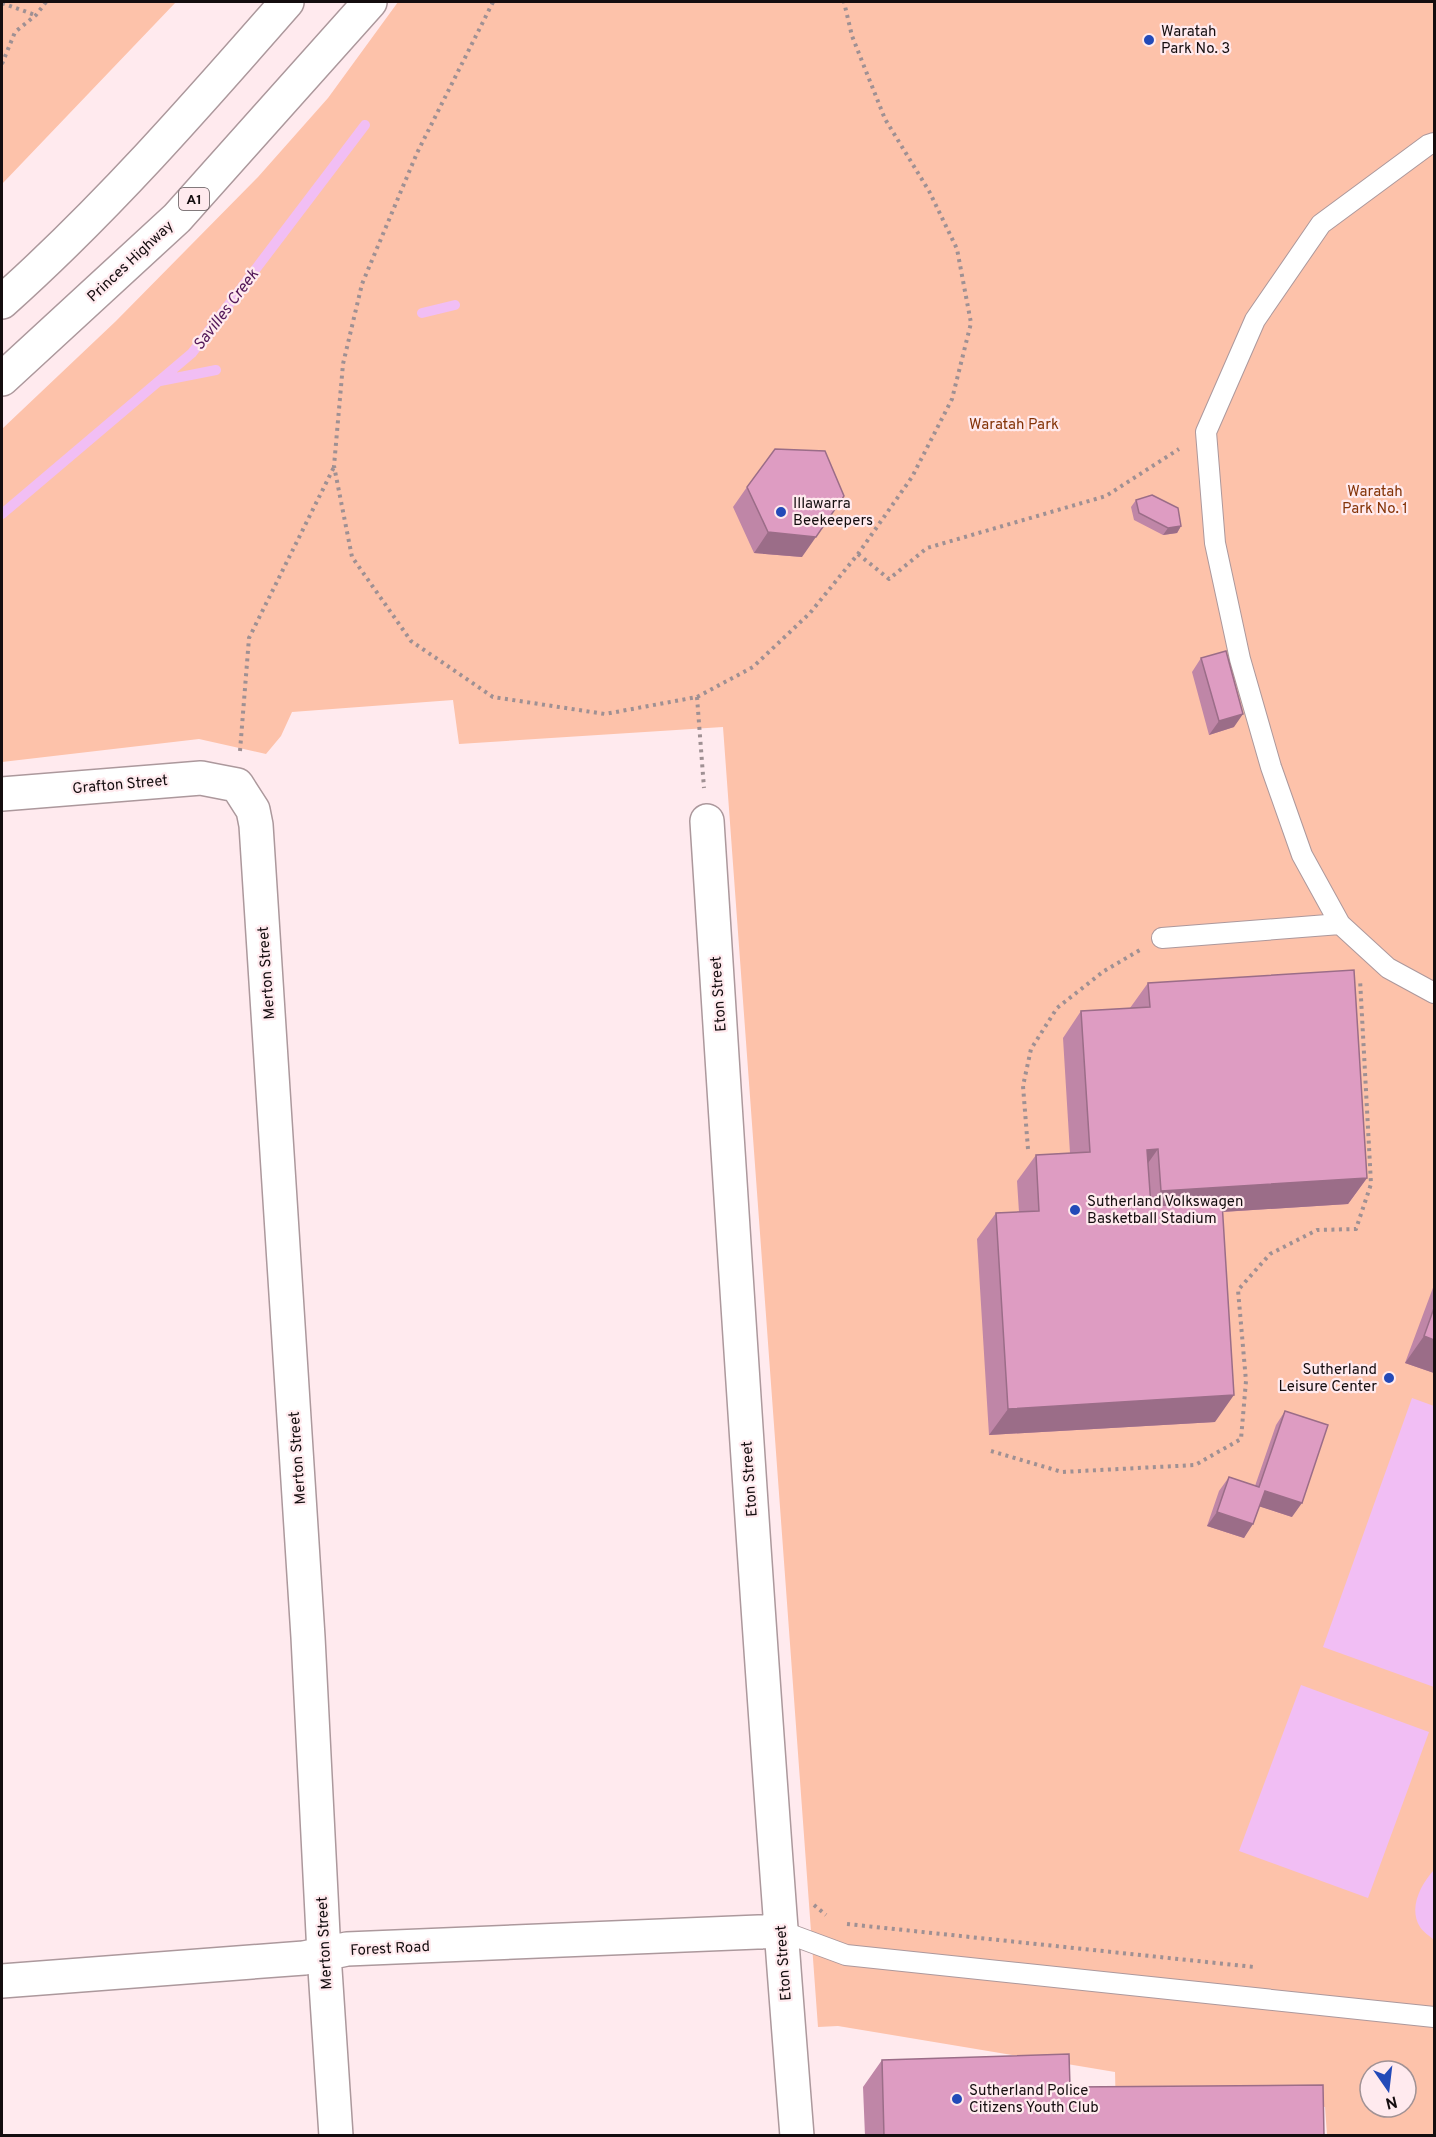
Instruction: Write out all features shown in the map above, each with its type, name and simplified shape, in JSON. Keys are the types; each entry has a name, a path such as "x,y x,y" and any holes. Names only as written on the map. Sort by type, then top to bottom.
{"main road":[{"path":"2,303 121,187 207,94 287,2"},
{"name":"Princes Highway","path":"2,380 177,218 370,2"},
{"name":"Grafton Street","path":"2,794 201,778 237,785"},
{"name":"Merton Street","path":"237,785 253,810 256,825 308,1637 336,2136"},
{"name":"Eton Street","path":"707,822 741,1356 797,2136"},
{"name":"Forest Road","path":"2,1981 304,1958 359,1949 781,1931"}],"lane":[{"path":"1434,143 1428,145 1321,224 1255,320 1206,432 1215,543 1240,659 1270,767 1302,855 1340,924 1388,968 1434,993"},
{"path":"1162,938 1340,924"},
{"path":"781,1931 846,1955 1434,2017"}],"path":[{"path":"2,64 15,32 36,15 46,2"},
{"path":"493,2 417,153 362,284 343,364 334,466 352,557 411,641 493,697 604,714 696,697 753,667 810,613 858,554 912,477 952,399 971,323 957,249 929,191 885,119 852,36 844,2"},
{"path":"2,3 36,15"},
{"path":"858,554 889,579 927,548 1106,496 1206,432"},
{"path":"237,785 249,638 334,466"},
{"path":"696,697 707,822"},
{"path":"1028,1149 1023,1086 1031,1049 1057,1008 1104,971 1162,938"},
{"path":"991,1451 1062,1472 1196,1465 1240,1439 1246,1382 1238,1290 1270,1254 1317,1230 1356,1229 1371,1184 1356,939"},
{"path":"777,1874 800,1874 808,1898 822,1914 830,1917"},
{"path":"838,1920 857,1925 1260,1968"}],"green space":[{"path":"2,2 176,2 2,184"},
{"name":"Waratah Park","path":"398,2 1434,2 1434,2135 1327,2135 1325,2107 1213,2088 1116,2113 1115,2072 838,2026 818,2027 723,727 459,744 453,700 292,712 281,736 266,754 199,739 2,762 2,429 116,321 258,177 328,98"}],"shaded area":[{"path":"1412,1398 1434,1406 1434,1687 1323,1647"},
{"path":"1301,1685 1429,1732 1368,1898 1239,1851"},
{"path":"1434,1870 1434,1940 1420,1927 1415,1912 1421,1889"}],"building":[{"name":"Illawarra Beekeepers","path":"775,449 825,451 844,496 816,537 768,532 747,487"},
{"path":"1152,495 1178,508 1181,526 1168,528 1139,513 1136,500"},
{"path":"1226,651 1243,714 1219,721 1201,658"},
{"name":"Sutherland Volkswagen Basketball Stadium","path":"1354,970 1367,1178 1161,1191 1158,1149 1147,1150 1151,1206 1222,1202 1234,1395 1008,1409 996,1213 1039,1211 1036,1155 1090,1152 1081,1011 1150,1007 1148,983"},
{"path":"1434,1308 1434,1340 1424,1336"},
{"path":"1285,1411 1328,1425 1302,1503 1265,1491 1253,1524 1217,1512 1229,1477 1259,1487"},
{"path":"1069,2054 1070,2087 1323,2085 1324,2136 884,2136 882,2060"}],"waterway":[{"name":"Savilles Creek","path":"2,514 192,353 365,125"},
{"path":"422,313 455,305"},
{"path":"160,381 216,370"}],"place":[{"name":"Waratah Park No. 3","path":"1149,40"},
{"name":"Illawarra Beekeepers","path":"781,512"},
{"name":"Sutherland Volkswagen Basketball Stadium","path":"1075,1210"},
{"name":"Sutherland Leisure Center","path":"1389,1378"},
{"name":"Sutherland Police Citizens Youth Club","path":"957,2099"}],"park label":[{"name":"Waratah Park No. 1","path":"1375,500"}]}
